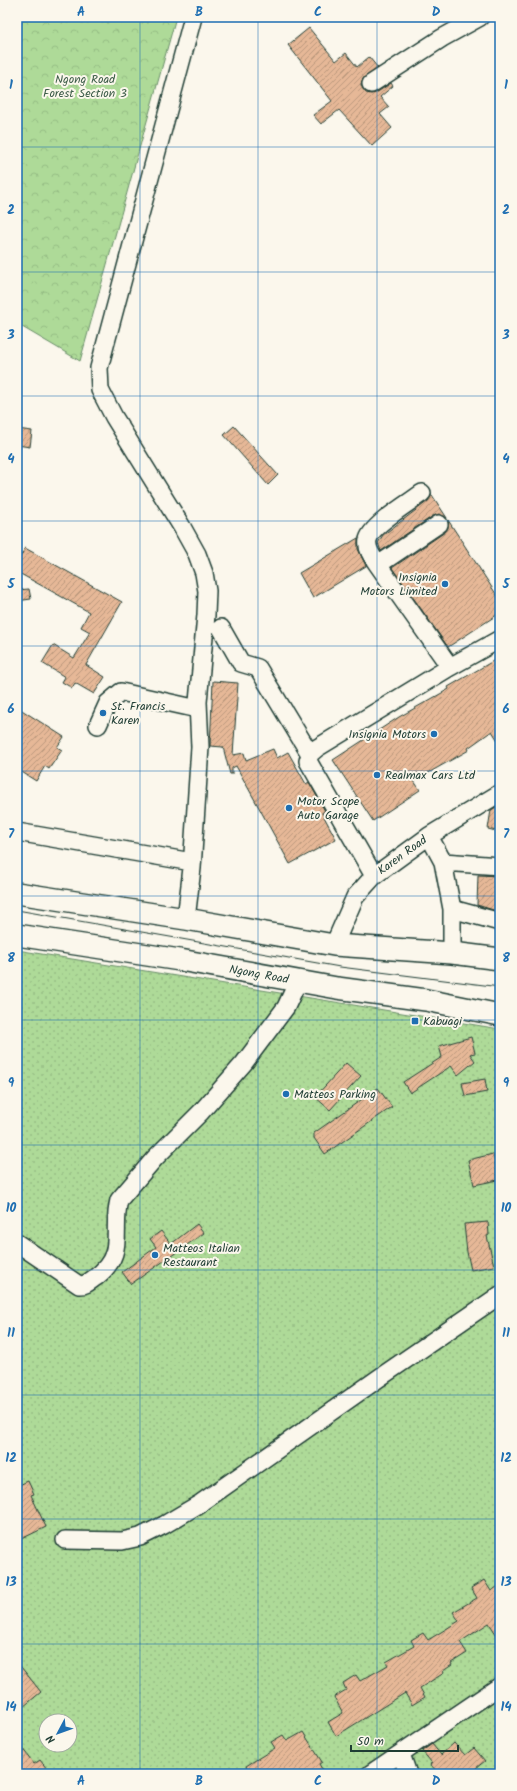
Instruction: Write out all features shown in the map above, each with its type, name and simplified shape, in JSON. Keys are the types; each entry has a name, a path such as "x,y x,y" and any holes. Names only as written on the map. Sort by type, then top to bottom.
{"main road":[{"path":"17,893 186,919 334,946 452,953 500,959"},
{"name":"Ngong Road","path":"17,935 180,960 337,988 426,1000 500,1015"}],"street":[{"path":"186,919 192,862 200,747 198,709 201,653 206,615 207,591 204,573 197,554 114,417 100,390 99,368 193,17"},
{"path":"371,84 442,38 480,17"},
{"path":"422,493 378,526 370,534 368,540 369,550 450,667"},
{"path":"378,565 439,524"},
{"path":"221,628 241,663 258,668 310,754"},
{"path":"374,876 308,762 310,754 317,748 450,667 500,640"},
{"path":"98,725 108,703 120,692 198,709"},
{"name":"Karen Road","path":"334,946 355,897 374,876 429,836 500,793"},
{"path":"17,832 192,862"},
{"path":"429,836 443,862 452,910 452,953"},
{"path":"443,862 500,866"},
{"path":"452,910 500,922"},
{"path":"17,1243 79,1285 87,1284 103,1271 112,1261 115,1252 117,1208 119,1200 155,1158 200,1112 244,1063 286,1008 298,981"},
{"path":"65,1540 122,1541 140,1537 164,1525 201,1503 500,1295"},
{"path":"370,1774 500,1686"},
{"path":"401,1754 408,1774"}],"green space":[{"name":"Ngong Road Forest Section 3","path":"17,17 176,17 80,361 17,324"},
{"path":"17,950 500,1029 500,1774 17,1774"}],"building":[{"path":"309,28 336,61 346,53 357,67 369,57 378,68 362,80 361,85 366,93 376,93 391,83 393,86 380,97 389,107 380,114 392,128 372,146 339,110 321,124 313,115 332,101 288,45"},
{"path":"234,426 278,475 268,485 224,435"},
{"path":"17,429 32,431 30,447 17,445"},
{"path":"432,495 447,518 439,514 433,516 381,551 378,543 383,535 428,501"},
{"name":"Insignia Motors Limited","path":"448,520 500,600 500,613 448,647 392,568 445,532 448,528"},
{"path":"358,538 358,549 366,566 313,598 299,573"},
{"path":"25,548 122,602 86,665 105,677 94,694 75,683 72,688 62,682 65,677 42,663 53,645 74,658 90,632 81,627 89,612 17,572 17,563"},
{"path":"29,589 31,599 17,601 17,590"},
{"path":"500,657 500,744 492,731 468,748 469,750 414,781 420,790 373,821 333,760 399,717 449,689 448,687"},
{"name":"Motor Scope Auto Garage","path":"213,681 238,683 233,755 244,753 246,760 273,749 277,758 288,752 306,784 309,782 325,811 322,813 336,839 290,864 236,766 232,768 232,774 230,774 223,747 210,746"},
{"path":"17,707 64,737 57,747 62,750 49,769 45,766 36,781 17,769"},
{"path":"500,805 500,832 488,829 491,810"},
{"path":"478,875 500,876 500,912 477,905"},
{"path":"471,1037 475,1053 470,1054 475,1061 458,1075 451,1066 410,1093 403,1082 442,1057 439,1046"},
{"path":"346,1063 361,1076 330,1110 315,1097"},
{"path":"485,1079 487,1092 465,1096 462,1083"},
{"path":"378,1088 392,1107 325,1154 314,1138 314,1133"},
{"path":"493,1154 498,1180 474,1185 468,1160"},
{"path":"488,1222 489,1235 487,1236 494,1266 471,1270 467,1252 464,1224"},
{"name":"Matteos Italian Restaurant","path":"197,1224 204,1233 131,1284 122,1272 156,1247 150,1239 161,1231 171,1244"},
{"path":"28,1481 34,1494 31,1495 46,1527 17,1541 17,1486"},
{"path":"484,1580 491,1591 500,1585 500,1640 489,1623 460,1642 467,1653 451,1663 452,1665 443,1671 444,1673 420,1688 425,1697 412,1705 405,1693 336,1736 328,1722 343,1713 334,1697 346,1690 343,1683 356,1675 360,1681 388,1665 386,1662 414,1646 411,1640 423,1633 428,1640 459,1621 453,1612 477,1598 471,1588"},
{"path":"17,1662 41,1692 17,1712"},
{"path":"303,1732 322,1762 319,1764 325,1774 251,1774 246,1766 275,1748 271,1742 283,1735 287,1741"},
{"path":"17,1741 34,1764 40,1760 51,1774 17,1774"},
{"path":"454,1743 465,1755 474,1748 485,1761 476,1768 482,1774 439,1774 430,1764 432,1763 422,1751 432,1744 441,1755"}],"tram line":[{"path":"17,910 340,967 500,987"}],"place":[{"name":"Insignia Motors Limited","path":"445,584"},
{"name":"St. Francis Karen","path":"103,713"},
{"name":"Insignia Motors","path":"434,734"},
{"name":"Realmax Cars Ltd","path":"377,775"},
{"name":"Motor Scope Auto Garage","path":"289,808"},
{"name":"Kabuagi","path":"415,1021"},
{"name":"Matteos Parking","path":"286,1094"},
{"name":"Matteos Italian Restaurant","path":"155,1255"}]}
